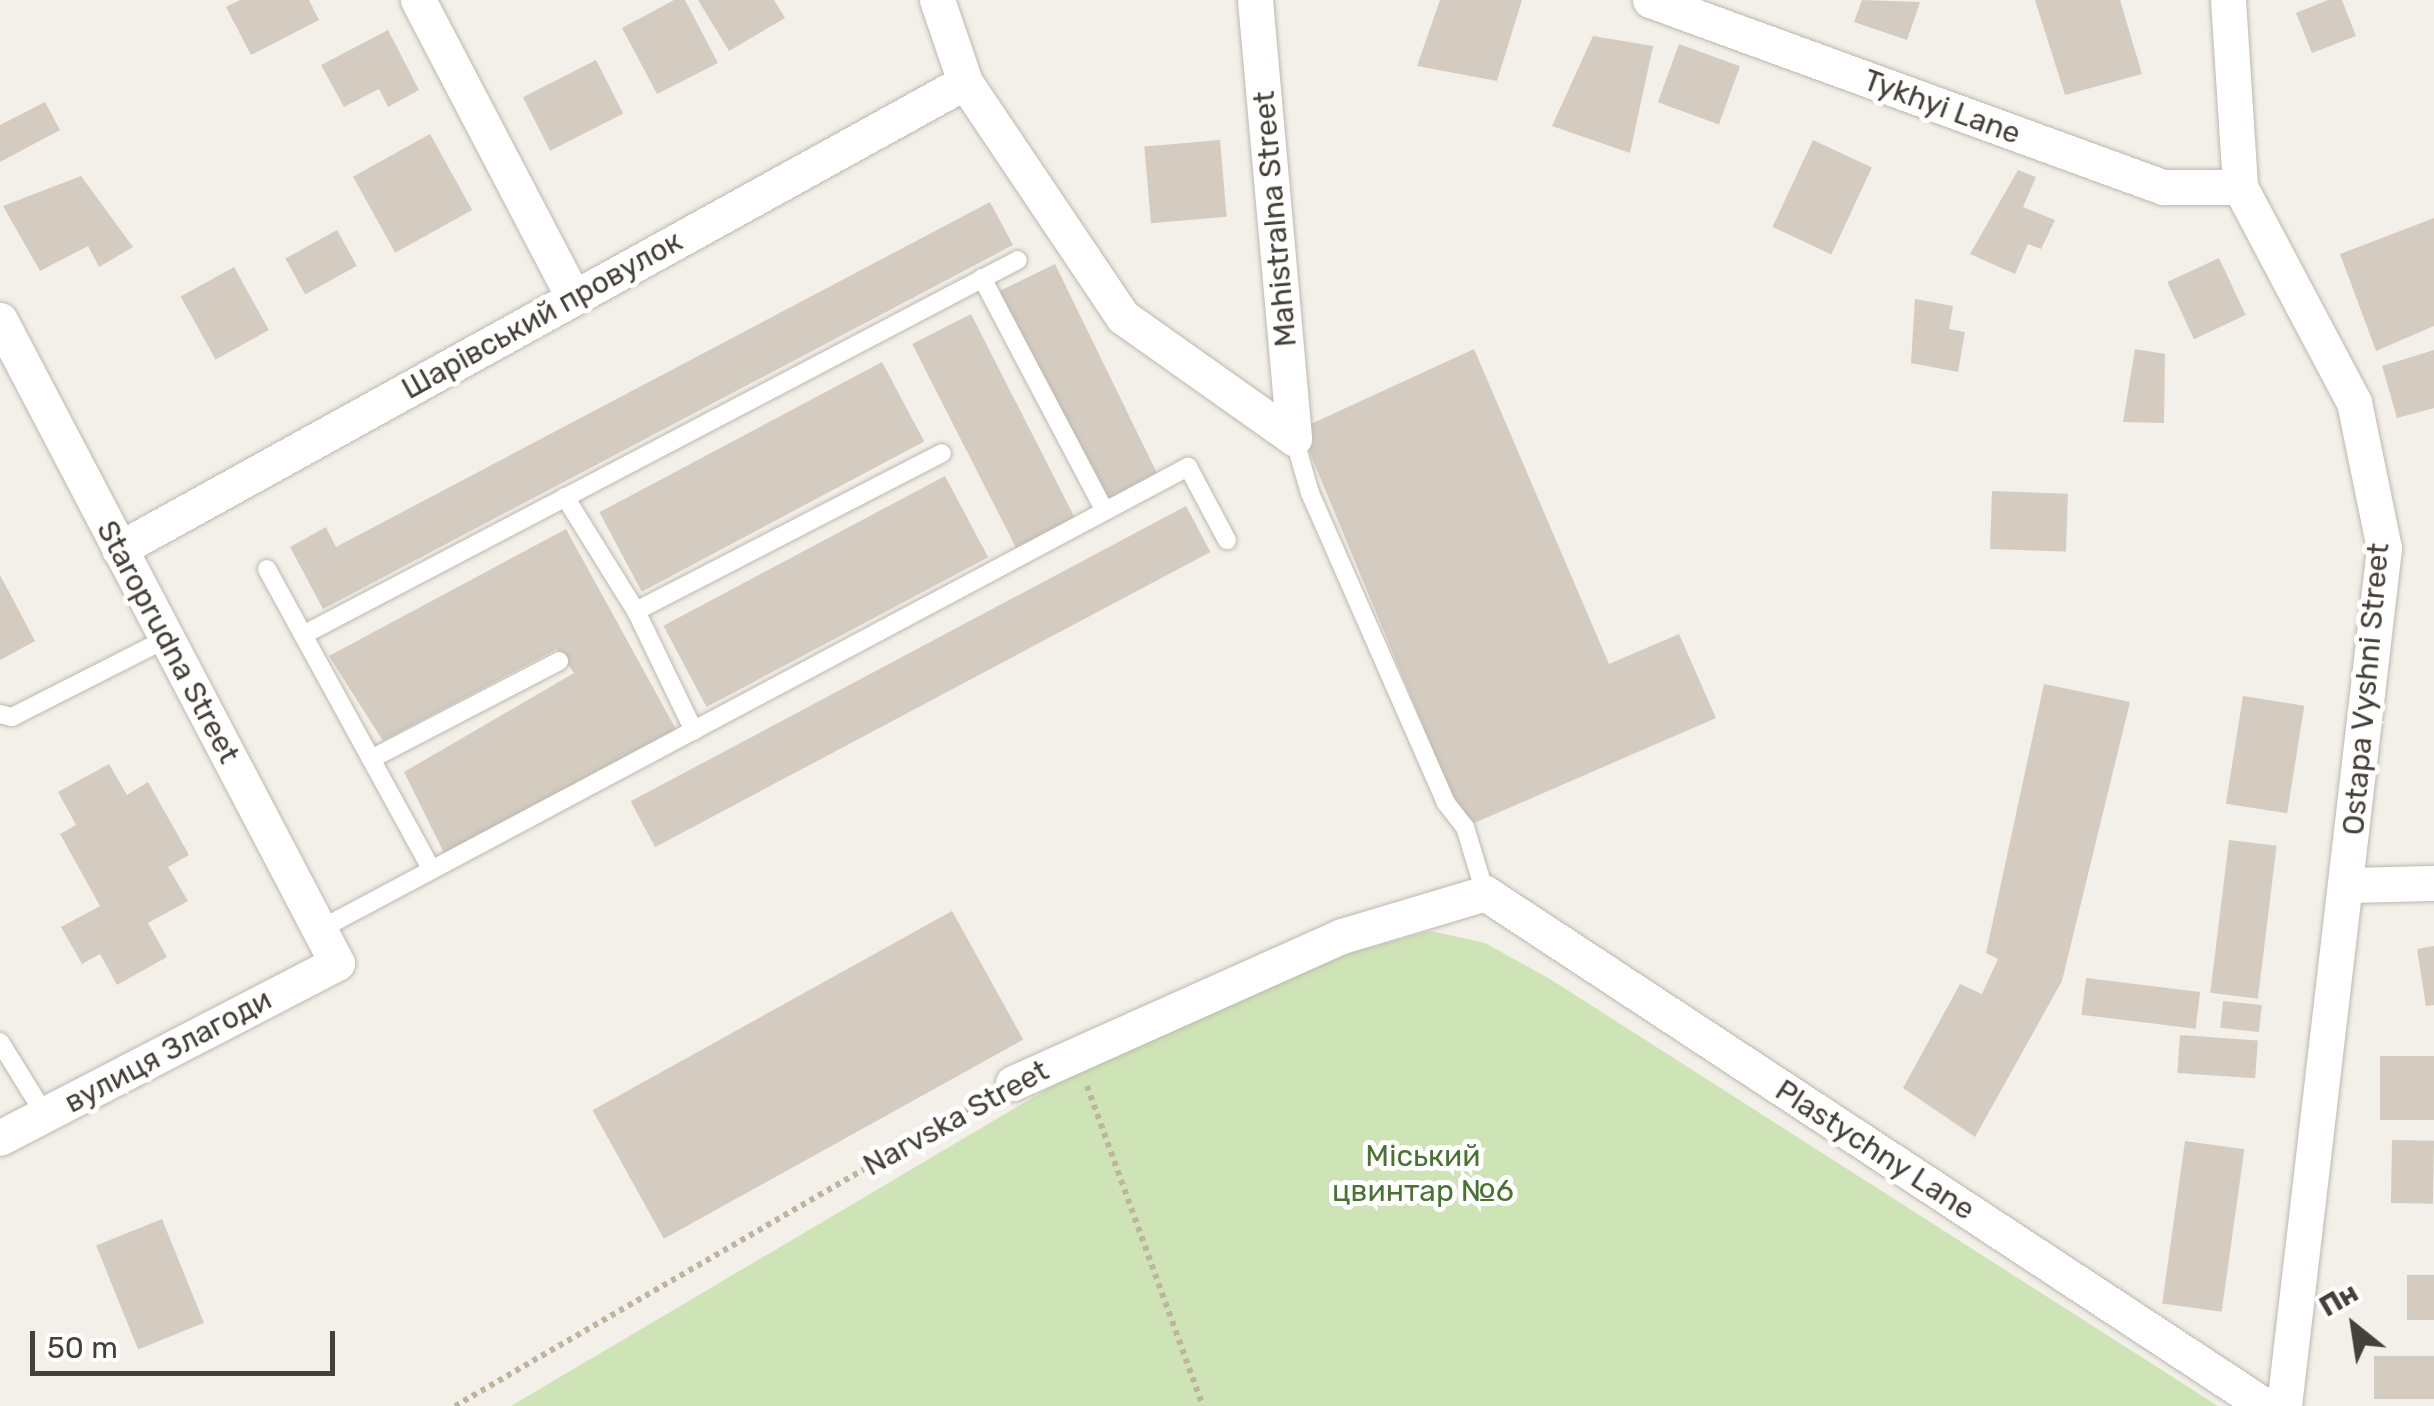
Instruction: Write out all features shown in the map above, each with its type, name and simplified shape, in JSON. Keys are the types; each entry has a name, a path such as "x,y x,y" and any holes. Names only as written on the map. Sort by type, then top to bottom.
{"street":[{"path":"418,0 574,298"},
{"path":"937,0 965,82 1123,317 1294,438"},
{"name":"Mahistralna Street","path":"1255,0 1294,438"},
{"name":"Tykhyi Lane","path":"1650,0 2164,188 2240,186"},
{"name":"Ostapa Vyshni Street","path":"2228,0 2240,186 2370,449 2384,548 2284,1406"},
{"name":"Шарівський провулок","path":"119,548 965,82"},
{"name":"Staroprudna Street","path":"0,320 337,963"},
{"path":"2346,884 2434,882"},
{"name":"Narvska Street","path":"1013,1083 1075,1052 1342,936 1485,893"},
{"name":"Plastychny Lane","path":"1485,893 2264,1406"},
{"name":"вулиця Злагоди","path":"0,1138 337,963"}],"lane":[{"path":"303,635 1018,260"},
{"path":"982,278 1105,511"},
{"path":"1294,438 1310,493 1465,827 1485,893"},
{"path":"636,611 942,453"},
{"path":"320,930 1188,467 1227,540"},
{"path":"564,497 636,611 694,731"},
{"path":"267,569 432,870"},
{"path":"0,714 12,717 166,639"},
{"path":"371,758 559,661"},
{"path":"0,1042 45,1115"}],"path":[{"path":"1075,1052 1203,1406"},
{"name":"Narvska Street","path":"455,1406 1013,1083"}],"green space":[{"name":"Міський цвинтар №6","path":"1430,931 1485,943 1550,979 2218,1406 511,1406 1088,1065 1350,953"}],"building":[{"path":"240,0 309,0 319,20 251,55 226,7"},
{"path":"674,0 685,0 718,63 657,94 622,28"},
{"path":"698,0 774,0 785,18 729,51"},
{"path":"1440,0 1522,0 1497,81 1417,66"},
{"path":"1862,0 1920,2 1907,40 1854,22"},
{"path":"2035,0 2120,0 2142,74 2065,95"},
{"path":"2328,0 2342,0 2356,36 2312,53 2296,13"},
{"path":"388,30 419,90 388,107 379,89 344,107 321,65"},
{"path":"1593,36 1653,46 1630,153 1552,126"},
{"path":"1679,44 1740,66 1719,124 1658,102"},
{"path":"596,60 623,113 550,151 523,97"},
{"path":"45,102 60,130 0,162 0,125"},
{"path":"430,134 472,210 395,253 353,177"},
{"path":"1220,140 1227,217 1151,223 1144,147"},
{"path":"1813,140 1872,167 1831,254 1772,227"},
{"path":"2018,170 2036,177 2023,207 2055,220 2041,249 2028,244 2015,274 1970,254"},
{"path":"81,176 133,247 99,267 88,246 40,271 3,206"},
{"path":"990,202 1013,245 323,609 290,547 326,527 336,547"},
{"path":"2434,218 2434,326 2376,351 2340,254"},
{"path":"337,230 357,266 305,294 285,259"},
{"path":"2219,258 2246,315 2194,339 2167,282"},
{"path":"1055,264 1162,482 1103,511 997,292"},
{"path":"234,267 269,330 216,360 181,297"},
{"path":"1915,299 1953,306 1949,329 1965,332 1958,372 1911,363"},
{"path":"971,314 1079,525 1020,555 912,344"},
{"path":"1474,349 1609,664 1679,634 1716,718 1465,827 1300,429"},
{"path":"2135,349 2165,354 2164,423 2123,422"},
{"path":"2434,350 2434,408 2397,418 2382,366"},
{"path":"882,362 924,441 642,592 599,512"},
{"path":"945,476 988,557 707,707 663,626"},
{"path":"1992,491 2068,494 2066,552 1990,549"},
{"path":"1186,506 1210,552 655,847 631,801"},
{"path":"566,529 678,733 446,857 404,772 574,673 557,649 383,741 329,656"},
{"path":"0,575 35,641 0,660"},
{"path":"2044,684 2130,702 2062,981 1975,1137 1903,1088 1960,984 1982,994 1998,959 1986,953"},
{"path":"2243,696 2304,706 2287,813 2226,804"},
{"path":"109,764 127,795 148,782 189,855 168,867 188,901 148,923 167,957 117,985 100,954 82,964 61,927 100,906 60,834 76,825 58,792"},
{"path":"2229,840 2277,846 2258,999 2210,993"},
{"path":"952,911 1023,1040 664,1239 593,1110"},
{"path":"2434,946 2434,1005 2426,1006 2417,949"},
{"path":"2086,978 2200,992 2196,1029 2081,1015"},
{"path":"2223,1001 2262,1005 2259,1032 2220,1028"},
{"path":"2180,1035 2258,1040 2255,1078 2177,1073"},
{"path":"2380,1056 2434,1056 2434,1120 2380,1120"},
{"path":"2392,1140 2434,1141 2433,1204 2391,1203"},
{"path":"2185,1141 2244,1149 2222,1312 2162,1303"},
{"path":"162,1219 204,1323 138,1349 96,1246"},
{"path":"2407,1275 2434,1275 2434,1320 2407,1320"},
{"path":"2374,1356 2434,1356 2434,1399 2374,1399"}]}
